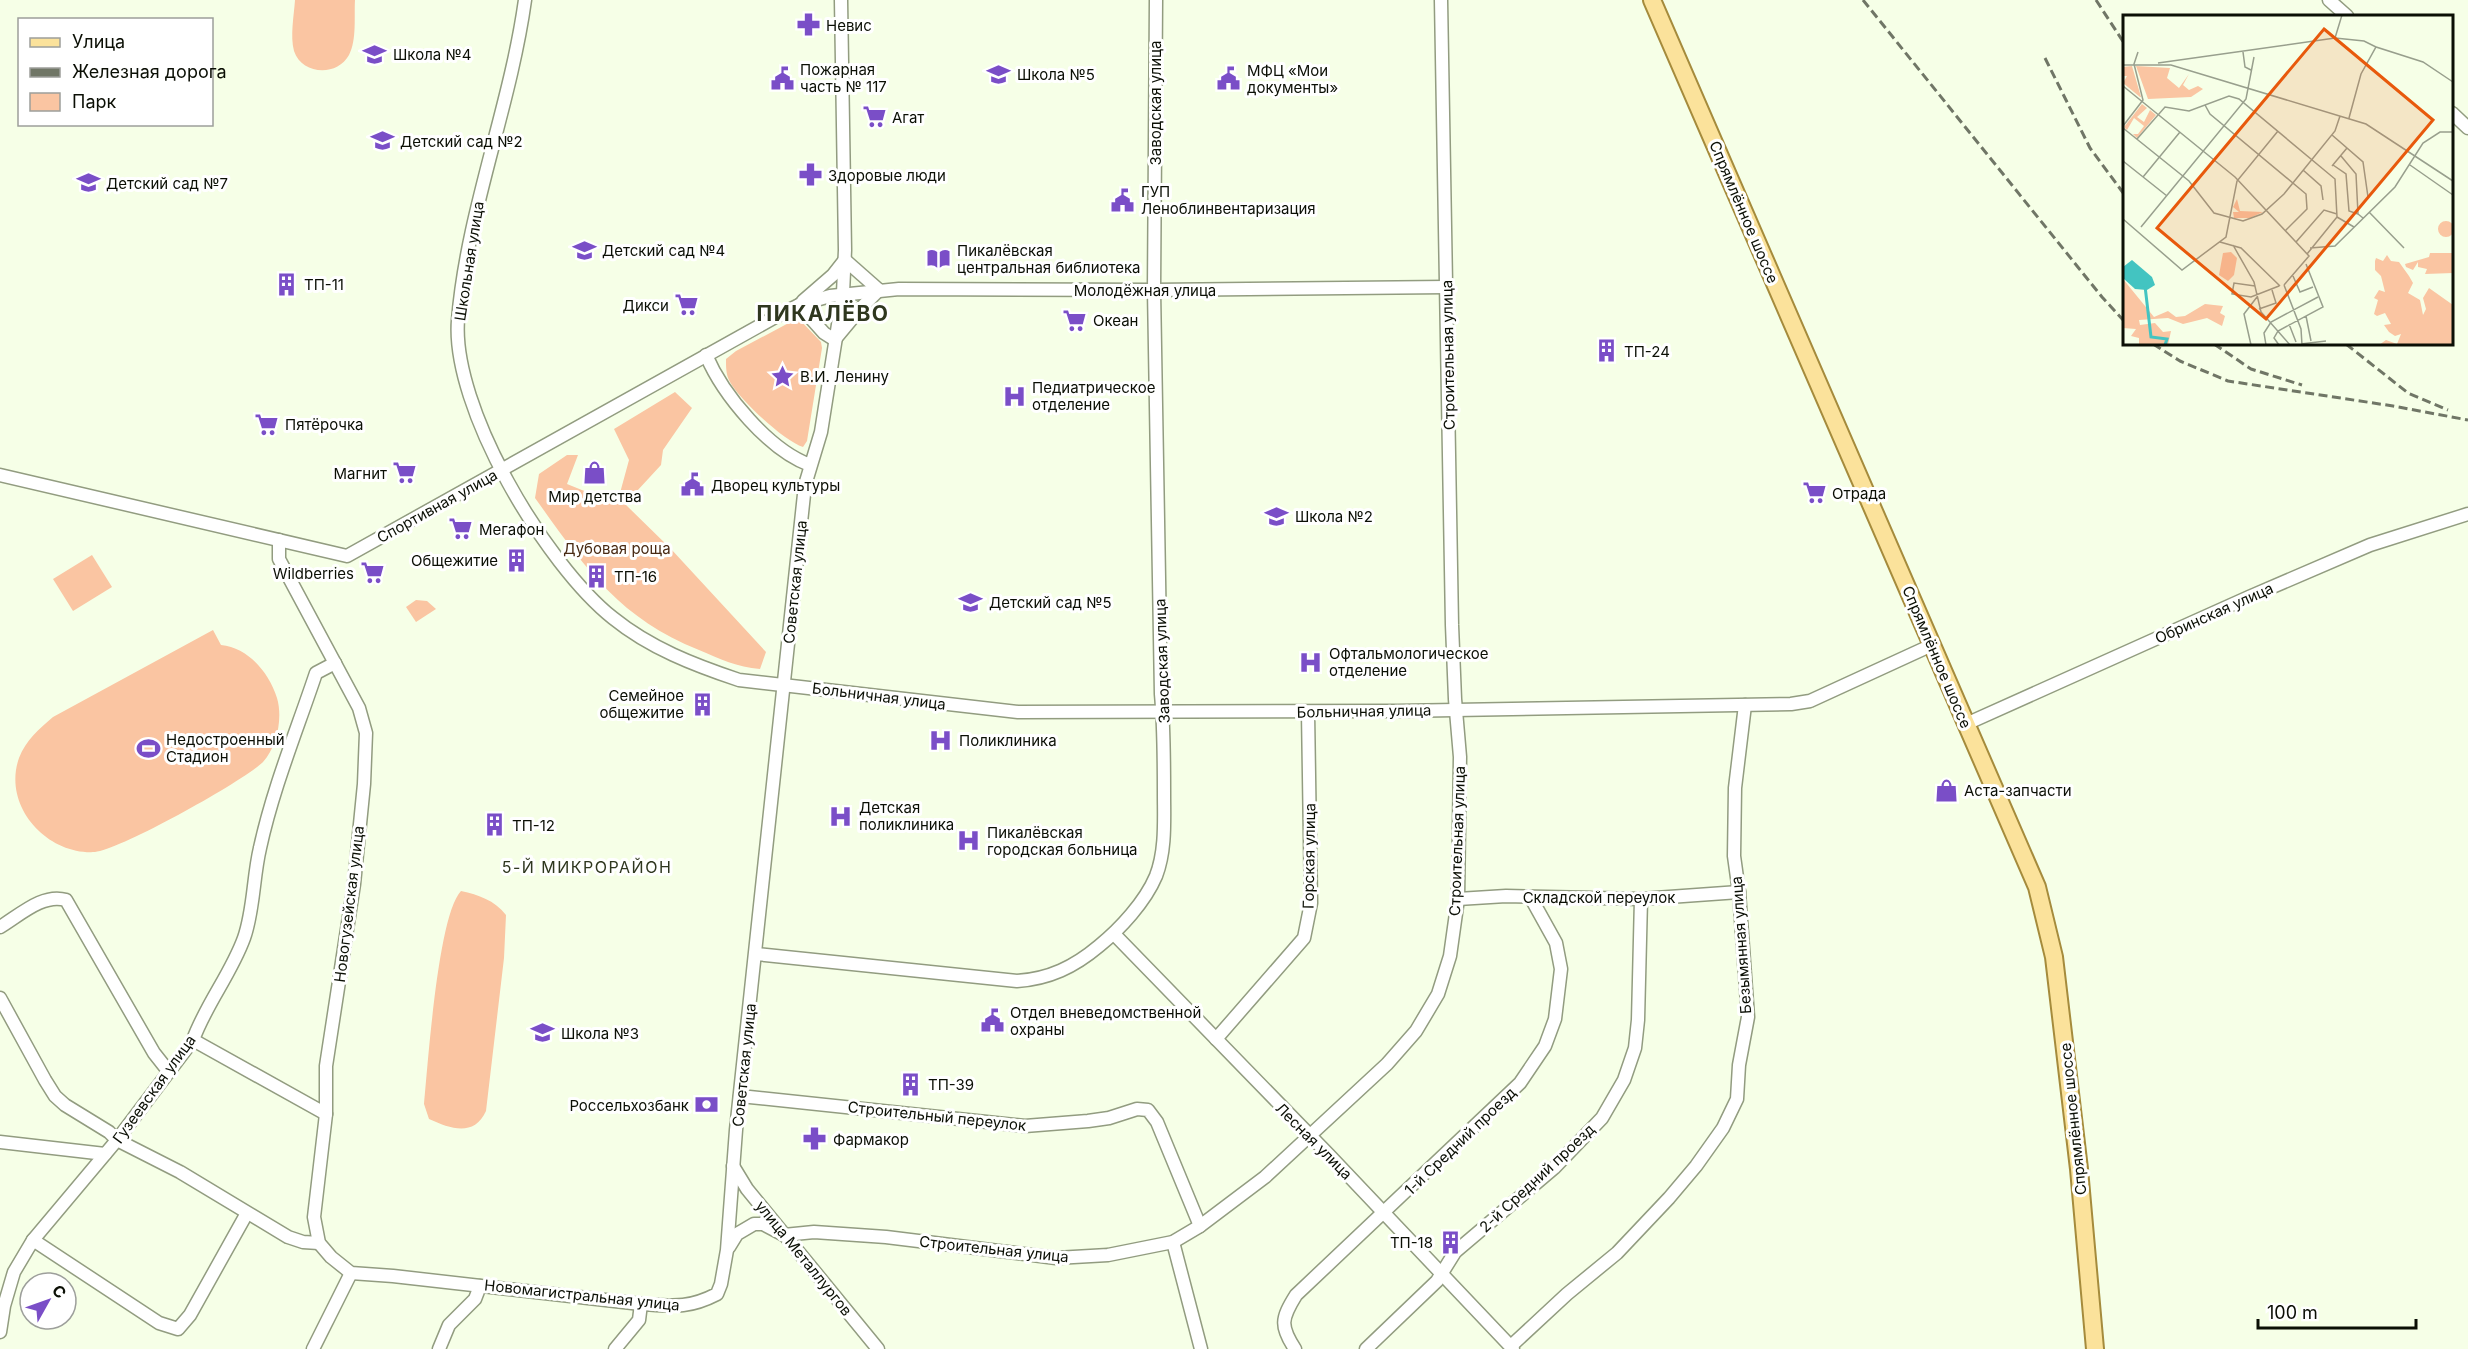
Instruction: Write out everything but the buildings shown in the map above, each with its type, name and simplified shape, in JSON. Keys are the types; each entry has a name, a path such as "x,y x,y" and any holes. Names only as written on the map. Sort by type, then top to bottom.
{"main road":[{"name":"Спрямлённое шоссе","path":"1652,0 2028,864 2051,939 2079,1169 2095,1349"}],"street":[{"name":"Школьная улица","path":"525,0 521,31 477,209 458,322 461,360 467,390 481,429 502,470 552,552 576,582 613,618 660,649 703,668 739,680 785,685"},
{"name":"Советская улица","path":"733,1166 805,485 821,432 843,293 845,260 841,0"},
{"name":"Заводская улица","path":"756,954 1017,981 1050,976 1071,968 1114,934 1142,899 1156,875 1164,834 1154,290 1156,0"},
{"name":"Строительная улица","path":"784,1235 814,1232 886,1237 1056,1258 1108,1255 1173,1242 1200,1226 1265,1177 1387,1064 1416,1031 1438,994 1450,956 1458,899 1460,757 1452,625 1441,0"},
{"path":"2329,0 2346,15"},
{"path":"2453,115 2468,128"},
{"path":"845,260 879,290 835,340 824,333 799,305 833,276 845,260"},
{"name":"Молодёжная улица","path":"843,293 969,288 1154,290 1447,287"},
{"name":"Спортивная улица","path":"0,475 347,556 799,305 843,293"},
{"path":"706,355 714,375 729,398 770,439 795,459 810,465"},
{"name":"Обринская улица","path":"1966,724 2350,554 2468,514"},
{"name":"Новогузейская улица","path":"279,540 279,559 359,708 366,733 354,884 326,1066 326,1114 314,1217 319,1243"},
{"name":"Больничная улица","path":"785,685 1018,712 1308,712 1745,705 1810,701 1932,645"},
{"name":"Гузеевская улица","path":"0,1332 4,1306 14,1272 33,1240 117,1140 193,1040 200,1022 232,963 244,936 260,847 273,800 316,673 334,663"},
{"name":"Безымянная улица","path":"1512,1348 1567,1294 1617,1253 1696,1166 1723,1128 1737,1099 1739,1065 1748,1017 1739,892 1734,856 1735,788 1745,705"},
{"name":"Горская улица","path":"1216,1040 1304,938 1311,903 1308,712"},
{"name":"Складской переулок","path":"1458,899 1506,896 1641,899 1739,892"},
{"path":"0,927 47,898 57,897 66,900 154,1053 169,1072"},
{"name":"1-й Средний проезд","path":"1295,1349 1284,1332 1284,1321 1296,1295 1520,1083 1545,1046 1555,1019 1561,969 1556,943 1531,898"},
{"name":"2-й Средний проезд","path":"1365,1349 1437,1281 1455,1252 1554,1168 1602,1118 1624,1080 1635,1048 1638,1020 1641,899"},
{"name":"Лесная улица","path":"1114,934 1384,1212 1512,1348"},
{"path":"0,998 55,1096 109,1132 117,1140 180,1172 288,1237 303,1242 319,1243 331,1257 351,1273 313,1349"},
{"path":"193,1040 326,1114"},
{"name":"Строительный переулок","path":"740,1096 1025,1126 1089,1121 1109,1118 1137,1109 1148,1110 1157,1122 1200,1226"},
{"path":"0,1142 105,1154"},
{"name":"улица Металлургов","path":"733,1166 747,1189 878,1349"},
{"name":"Новомагистральная улица","path":"351,1273 641,1304 681,1306 698,1304 717,1294 721,1284 727,1250 733,1166"},
{"path":"33,1240 159,1323 178,1329 190,1315 247,1213"},
{"path":"727,1250 737,1234 754,1224 763,1224 784,1235"},
{"path":"1173,1242 1202,1349"},
{"path":"439,1349 449,1325 475,1299 480,1286"},
{"path":"615,1349 639,1320 641,1304"}],"green space":[{"path":"295,0 355,0 352,49 344,62 328,70 320,70 304,65 298,59 292,39"},
{"path":"798,318 821,342 822,348 807,441 803,447 774,429 743,399 730,382 726,365 726,359 736,351"},
{"name":"Дубовая роща","path":"675,392 692,408 663,450 661,465 625,504 671,549 766,652 760,669 714,656 670,637 646,622 624,605 587,567 535,498 539,474 567,455 578,455 567,484 609,501 620,493 629,460 614,429"},
{"path":"92,555 112,587 73,611 53,579"},
{"path":"416,600 427,601 436,609 416,622 406,607"},
{"name":"Недостроенный Стадион","path":"213,630 221,645 240,651 257,663 269,680 277,698 279,723 268,756 232,784 154,828 109,848 95,852 77,851 45,836 23,810 17,793 15,776 19,758 29,740 53,717"},
{"path":"461,891 486,899 506,915 504,958 486,1111 475,1125 468,1128 454,1128 429,1119 424,1104 440,958 453,905"}],"railway":[{"path":"1863,0 2102,297 2123,320"},
{"path":"2096,0 2123,41"},
{"path":"2045,58 2090,148 2123,193"},
{"path":"2155,345 2180,361 2228,381 2468,420"},
{"path":"2215,345 2251,369 2302,385"},
{"path":"2347,345 2408,393 2448,410"}],"place":[{"name":"Невис","path":"808,25"},
{"name":"Школа №4","path":"375,54"},
{"name":"Школа №5","path":"999,74"},
{"name":"Пожарная часть № 117","path":"782,78"},
{"name":"МФЦ «Мои документы»","path":"1229,79"},
{"name":"Агат","path":"874,117"},
{"name":"Детский сад №2","path":"382,141"},
{"name":"Здоровые люди","path":"810,175"},
{"name":"Детский сад №7","path":"88,183"},
{"name":"ГУП Леноблинвентаризация","path":"1123,200"},
{"name":"Детский сад №4","path":"584,250"},
{"name":"Пикалёвская центральная библиотека","path":"939,259"},
{"name":"ТП-11","path":"286,284"},
{"name":"Дикси","path":"687,305"},
{"name":"Океан","path":"1075,320"},
{"name":"ТП-24","path":"1606,351"},
{"name":"В.И. Ленину","path":"782,376"},
{"name":"Педиатрическое отделение","path":"1014,396"},
{"name":"Пятёрочка","path":"267,424"},
{"name":"Мир детства","path":"595,472"},
{"name":"Магнит","path":"405,473"},
{"name":"Дворец культуры","path":"693,485"},
{"name":"Отрада","path":"1814,493"},
{"name":"Школа №2","path":"1277,516"},
{"name":"Мегафон","path":"461,529"},
{"name":"Общежитие","path":"516,560"},
{"name":"Wildberries","path":"372,573"},
{"name":"ТП-16","path":"596,576"},
{"name":"Детский сад №5","path":"971,602"},
{"name":"Офтальмологическое отделение","path":"1311,662"},
{"name":"Семейное общежитие","path":"702,704"},
{"name":"Поликлиника","path":"941,740"},
{"name":"Недостроенный Стадион","path":"148,748"},
{"name":"Аста-запчасти","path":"1946,790"},
{"name":"Детская поликлиника","path":"841,816"},
{"name":"ТП-12","path":"494,825"},
{"name":"Пикалёвская городская больница","path":"969,841"},
{"name":"Отдел вневедомственной охраны","path":"992,1021"},
{"name":"Школа №3","path":"543,1033"},
{"name":"ТП-39","path":"910,1084"},
{"name":"Россельхозбанк","path":"707,1105"},
{"name":"Фармакор","path":"815,1139"},
{"name":"ТП-18","path":"1451,1242"}],"district":[{"name":"ПИКАЛЁВО","path":"823,313"},
{"name":"5-Й МИКРОРАЙОН","path":"587,867"}]}
